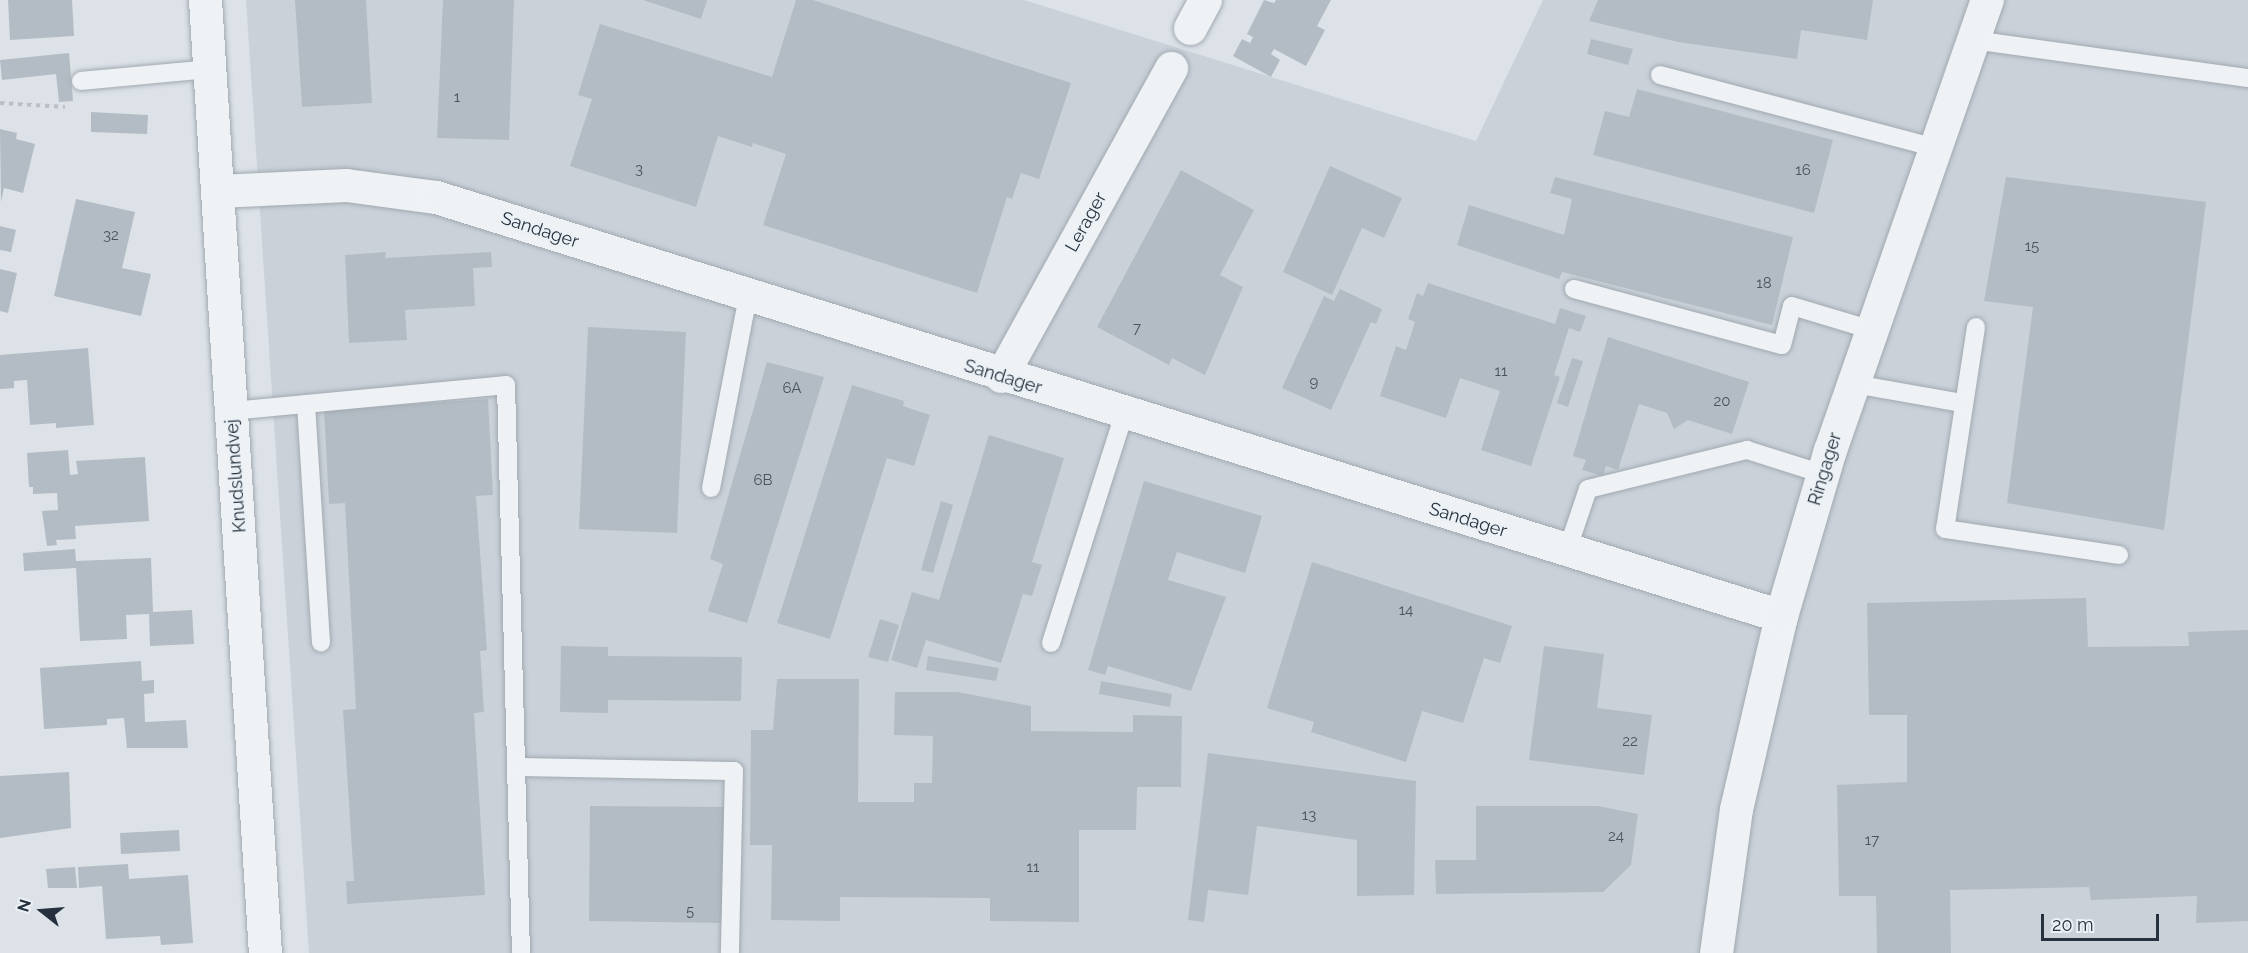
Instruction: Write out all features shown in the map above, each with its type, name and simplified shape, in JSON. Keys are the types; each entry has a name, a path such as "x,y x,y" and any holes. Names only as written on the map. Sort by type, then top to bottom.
{"street":[{"name":"Knudslundvej","path":"205,0 265,953"},
{"path":"1190,28 1205,0"},
{"name":"Ringager","path":"1716,953 1736,809 1781,616 1823,474 1988,0"},
{"name":"Lerager","path":"1001,376 1171,68"},
{"name":"Sandager","path":"218,191 346,185 436,197 1001,376 1781,616"}],"lane":[{"path":"1973,40 2248,78"},
{"path":"81,81 210,69"},
{"path":"1660,75 1936,148"},
{"path":"1574,289 1782,345 1792,306 1872,330"},
{"path":"711,488 748,296"},
{"path":"1976,327 1962,403 1945,529 2119,555"},
{"path":"1854,384 1962,403"},
{"path":"231,411 506,385 520,953"},
{"path":"306,404 321,643"},
{"path":"1051,644 1124,414"},
{"path":"1568,550 1588,489 1747,450 1823,474"},
{"path":"517,767 734,771 730,953"}],"path":[{"path":"0,103 78,108 81,81"}],"shaded area":[{"path":"246,0 1024,0 1476,141 1543,0 2248,0 2248,953 309,953"}],"building":[{"path":"8,0 72,0 74,36 10,40"},
{"path":"295,0 366,0 372,103 302,107"},
{"path":"443,0 514,0 509,140 437,138"},
{"path":"643,0 707,0 701,19"},
{"path":"796,0 813,0 1071,83 1039,179 1021,173 1012,199 1007,197 977,293 763,225 786,154 753,143 752,147 718,136 696,207 570,166 592,99 578,95 600,24 772,77"},
{"path":"1264,0 1274,3 1276,0 1331,0 1317,26 1325,30 1306,66 1274,49 1271,54 1280,60 1271,77 1233,56 1242,39 1250,43 1253,37 1247,34"},
{"path":"1598,0 1873,0 1867,40 1801,30 1797,59 1678,42 1589,21"},
{"path":"1591,39 1633,49 1628,65 1587,54"},
{"path":"69,53 73,101 59,102 56,74 2,80 0,60"},
{"path":"1637,89 1833,140 1814,213 1593,155 1605,111 1629,117"},
{"path":"91,112 148,115 147,134 91,132"},
{"path":"0,129 17,133 16,139 35,144 23,193 4,188 1,202"},
{"path":"1330,166 1402,198 1384,238 1362,228 1332,295 1283,272"},
{"path":"1181,170 1254,210 1220,275 1243,287 1205,375 1172,358 1169,365 1097,327"},
{"path":"1555,177 1793,237 1772,325 1562,272 1559,279 1457,245 1469,205 1564,235 1572,199 1550,193"},
{"path":"2006,177 2206,202 2164,530 2007,503 2033,307 1984,301"},
{"path":"76,199 135,212 122,268 151,274 141,316 54,296"},
{"path":"0,226 16,230 11,252 0,250"},
{"path":"386,252 385,258 491,252 492,267 473,268 475,306 405,310 407,340 349,343 345,255"},
{"path":"0,269 17,273 8,313 0,311"},
{"path":"1428,283 1555,324 1560,308 1586,316 1580,332 1569,328 1554,375 1560,377 1531,466 1481,450 1500,391 1460,378 1446,418 1380,396 1396,346 1406,350 1415,322 1408,319 1417,293 1423,296"},
{"path":"1340,289 1382,309 1376,324 1371,322 1331,410 1282,388 1324,296 1334,301"},
{"path":"588,327 686,332 677,533 579,529"},
{"path":"1608,337 1749,382 1732,434 1688,420 1674,429 1667,413 1639,404 1618,470 1606,466 1603,476 1582,470 1586,460 1573,456"},
{"path":"88,348 94,425 56,428 56,423 30,425 27,380 14,381 14,388 0,389 0,355"},
{"path":"1572,358 1583,361 1568,407 1557,403"},
{"path":"767,362 824,377 747,623 708,611 723,564 710,559"},
{"path":"852,385 904,401 903,406 930,415 914,466 887,458 830,639 777,623"},
{"path":"488,399 493,495 476,496 487,650 480,651 484,712 474,713 485,895 347,904 346,881 354,881 343,710 356,709 345,503 329,504 324,410"},
{"path":"989,435 1064,458 1032,562 1042,565 1032,596 1023,594 1001,663 926,640 917,668 891,660 912,592 939,600"},
{"path":"68,450 70,475 78,474 76,461 145,457 149,521 75,526 76,539 56,540 57,545 47,546 42,511 58,510 57,493 33,494 33,487 29,487 27,453"},
{"path":"1144,481 1262,516 1245,573 1177,552 1168,580 1226,597 1191,691 1108,666 1105,675 1088,670"},
{"path":"941,501 953,505 933,573 921,570"},
{"path":"75,549 76,561 151,558 153,612 192,610 194,644 150,646 149,614 126,615 127,639 80,641 76,568 24,571 23,553"},
{"path":"1312,562 1512,626 1500,663 1484,658 1463,723 1422,711 1406,762 1311,732 1314,722 1267,708"},
{"path":"2086,598 2088,647 2189,646 2188,632 2248,630 2248,921 2196,923 2197,896 2091,900 2089,887 1950,890 1951,953 1877,953 1876,896 1839,896 1837,785 1907,782 1907,715 1869,715 1867,603"},
{"path":"880,619 899,625 888,662 868,657"},
{"path":"561,646 608,647 608,656 742,657 741,701 608,700 608,713 560,712"},
{"path":"1544,646 1604,654 1597,708 1652,715 1644,775 1529,760"},
{"path":"928,656 999,668 996,681 926,670"},
{"path":"141,661 142,681 154,680 154,693 144,694 145,722 186,720 188,748 127,748 124,718 107,719 107,725 44,729 40,668"},
{"path":"777,679 859,679 858,802 914,802 914,783 932,783 933,736 894,735 895,692 957,692 1031,706 1031,731 1133,732 1133,715 1182,716 1181,787 1137,787 1136,830 1079,830 1079,922 990,921 990,898 840,897 840,921 771,920 772,845 750,845 751,730 773,730"},
{"path":"1101,681 1172,694 1170,707 1099,694"},
{"path":"1208,753 1416,781 1414,895 1357,896 1357,840 1257,826 1248,895 1208,890 1204,922 1188,920"},
{"path":"69,772 71,828 0,838 0,776"},
{"path":"590,806 726,807 725,923 589,921"},
{"path":"1476,806 1598,806 1638,814 1631,865 1603,892 1436,894 1435,860 1476,860"},
{"path":"179,830 180,851 121,854 120,833"},
{"path":"128,864 129,879 188,875 193,943 161,945 160,936 106,939 102,886 79,888 78,867"},
{"path":"75,867 77,888 48,888 46,869"}]}
